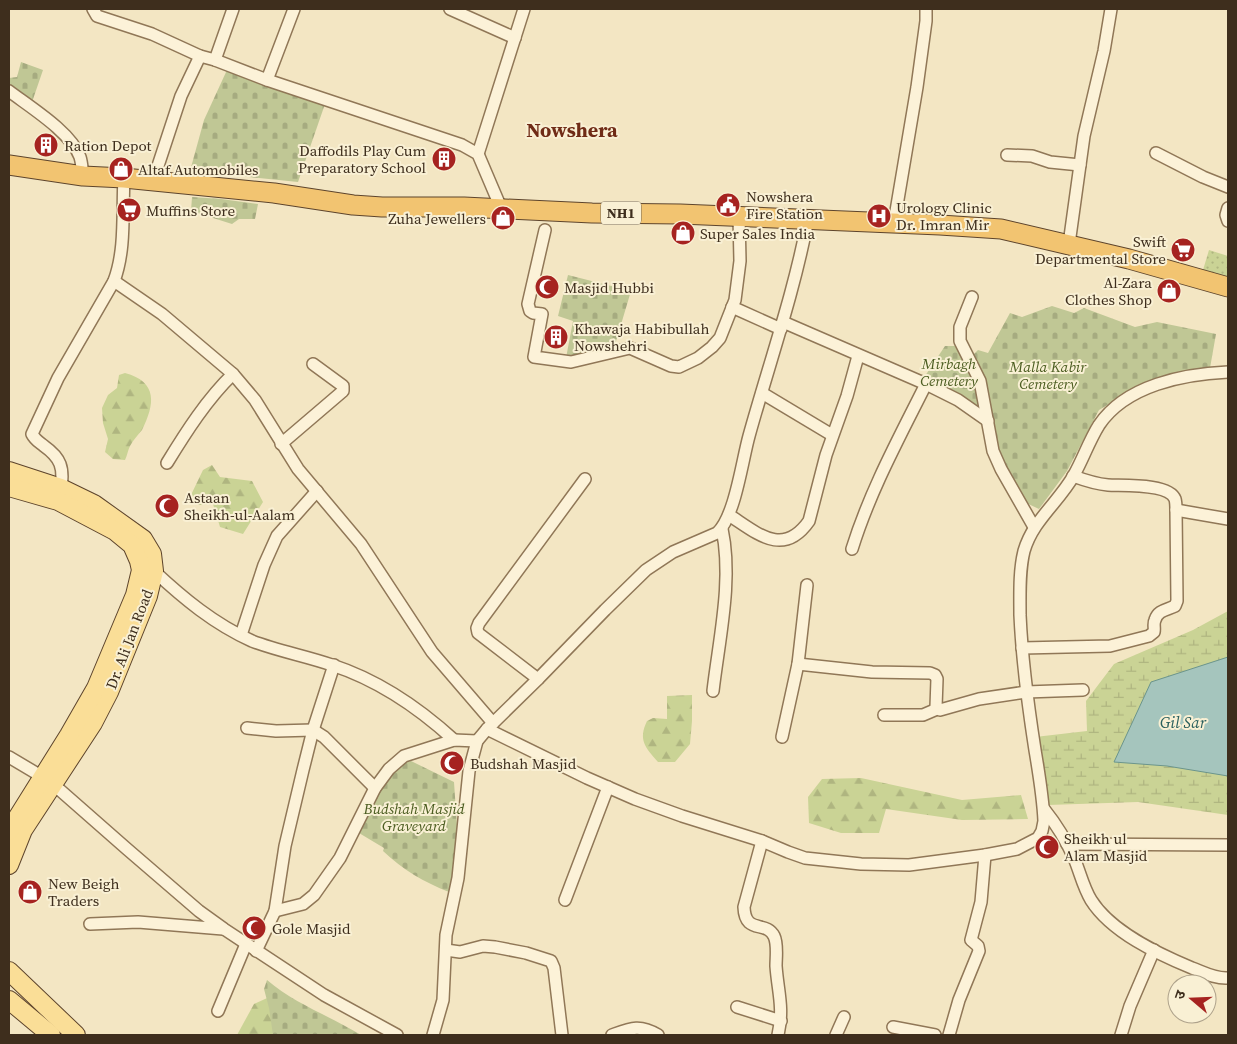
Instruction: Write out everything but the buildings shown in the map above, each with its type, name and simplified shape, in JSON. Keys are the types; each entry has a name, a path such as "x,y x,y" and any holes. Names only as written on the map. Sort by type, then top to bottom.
{"highway":[{"name":"NH1","path":"9,164 83,176 124,178 274,193 353,205 416,208 501,208 548,214 592,213 808,219 1001,229 1129,258 1228,287"}],"main road":[{"name":"Dr. Ali Jan Road","path":"9,471 61,488 94,504 143,539 152,554 154,571 148,596 109,692 93,723 9,831"},
{"name":"Dr. Ali Jan Road","path":"9,488 58,501 115,531 132,545 141,570 135,595 96,688 69,735 23,830 9,865"},
{"path":"9,971 13,977 76,1035"},
{"path":"9,1000 51,1035"}],"street":[{"path":"93,9 97,16 152,34 200,56 462,145 478,154 501,208"},
{"path":"215,60 233,9"},
{"path":"267,80 294,9"},
{"path":"450,9 515,38"},
{"path":"478,154 524,9"},
{"path":"894,223 917,87 926,9"},
{"path":"1069,244 1084,136 1104,52 1111,9"},
{"path":"153,181 181,96 200,56"},
{"path":"9,90 64,134 75,146 81,158 83,176"},
{"path":"1156,153 1203,177 1228,187"},
{"path":"1007,155 1032,156 1050,162 1080,165"},
{"path":"61,488 62,466 50,450 35,439 32,434 58,378 114,281 118,270 122,242 124,178"},
{"path":"1228,208 1226,215 1228,220"},
{"path":"545,230 528,304 530,311 542,314 534,357 571,362 630,348 671,366 679,367 698,358 712,348 720,338 732,307 740,261 739,217"},
{"path":"433,1035 443,1000 446,935 460,860 469,770 477,741 646,570 673,552 722,529 729,515 782,325 800,258 808,219"},
{"path":"114,281 162,314 233,374 255,400 298,469 360,544 432,652 490,726 608,787 682,816 762,841 804,858 861,864 909,865 985,855 1017,849 1038,838 1042,831 1044,809 1026,692 1022,648 1021,571 1024,550 1034,527 1073,476 1087,445 1100,423 1114,409 1139,391 1160,384 1196,376 1228,372"},
{"path":"972,297 960,327 960,341 980,381 993,451 1001,469 1034,527"},
{"path":"732,307 782,325 926,384 958,400 988,421"},
{"path":"729,515 768,540 789,539 802,530 809,521 832,435 847,396 858,356"},
{"path":"282,444 343,391 343,386 313,364"},
{"path":"167,463 221,385 233,374"},
{"path":"852,549 864,513 926,384"},
{"path":"762,393 832,435"},
{"path":"1022,648 1110,646 1149,636 1154,632 1157,614 1160,611 1175,606 1178,601 1175,498 1164,491 1140,486 1107,485 1073,476"},
{"path":"538,679 478,633 477,628 584,479"},
{"path":"240,635 264,565 277,536 317,491"},
{"path":"1176,510 1228,519"},
{"path":"713,691 726,590 726,546 722,529"},
{"path":"154,571 191,605 240,635 276,649 334,665 366,679 407,701 454,740"},
{"path":"782,738 798,664 807,584"},
{"path":"798,664 872,672 930,673 935,675 937,679 937,709"},
{"path":"256,950 275,911 286,846 313,730 334,665"},
{"path":"884,715 923,715 937,709 979,699 1026,692 1083,690"},
{"path":"247,728 276,731 313,730 324,737 376,788"},
{"path":"275,911 303,904 314,895 340,858 376,788 389,770 404,756 454,740 477,741"},
{"path":"9,757 47,780 199,910 224,929 324,996 397,1035"},
{"path":"566,900 608,787"},
{"path":"1044,809 1052,819 1074,858 1085,889 1098,909 1127,934 1154,950 1215,977 1228,978"},
{"path":"762,841 744,907 744,917 748,922 769,931 776,942 777,975 781,999 781,1021 778,1035"},
{"path":"1066,844 1228,845"},
{"path":"949,1035 959,1000 979,951 978,946 971,940 981,902 985,855"},
{"path":"90,924 138,922 224,929"},
{"path":"218,1012 246,944"},
{"path":"446,950 460,952 483,946 495,946 551,961 554,968 562,1035"},
{"path":"1121,1035 1130,1006 1154,950"},
{"path":"737,1007 781,1021"},
{"path":"836,1035 844,1017"},
{"path":"893,1027 935,1035"},
{"path":"612,1035 632,1028 642,1028 658,1035"}],"green space":[{"path":"21,62 43,70 31,105 9,88 9,78 17,77"},
{"path":"227,70 325,104 298,182 190,171 204,120"},
{"path":"192,197 258,204 255,219 239,219 232,224 191,211"},
{"path":"1209,250 1228,256 1228,277 1203,270"},
{"path":"568,275 631,291 614,348 566,358 573,321 558,316"},
{"name":"Malla Kabir Cemetery","path":"1052,306 1074,313 1084,308 1135,327 1157,322 1216,334 1210,368 1126,394 1099,410 1067,471 1039,509 1022,501 1000,462 970,358 978,350 988,353 1010,313 1022,317"},
{"name":"Mirbagh Cemetery","path":"945,346 955,346 964,361 974,385 980,410 923,379"},
{"path":"125,373 143,382 151,395 151,403 142,430 130,446 125,460 113,459 105,452 108,439 103,423 102,408 108,395 117,388 119,375"},
{"path":"212,465 220,477 252,481 263,502 243,534 220,527 213,504 199,505 190,497 203,470"},
{"path":"1228,611 1228,815 1138,802 1048,805 1035,737 1087,731 1086,701 1114,664 1193,630"},
{"path":"692,695 690,744 675,762 658,762 644,743 643,733 647,721 653,718 667,719 667,696"},
{"name":"Budshah Masjid Graveyard","path":"411,761 454,782 458,841 449,892 422,880 406,870 383,851 384,848 359,833 366,814 379,792 400,764"},
{"path":"861,778 962,800 1021,795 1028,819 962,820 886,809 879,833 841,833 809,823 808,797 822,779"},
{"path":"267,980 289,996 361,1035 273,1035 264,989"},
{"path":"276,994 301,1035 237,1035 254,1004"}],"water":[{"name":"Gil Sar","path":"1228,657 1228,776 1167,766 1114,762 1151,682"}],"place":[{"name":"Ration Depot","path":"46,145"},
{"name":"Daffodils Play Cum Preparatory School","path":"444,159"},
{"name":"Altaf Automobiles","path":"121,169"},
{"name":"Nowshera Fire Station","path":"728,205"},
{"name":"Muffins Store","path":"129,210"},
{"name":"Urology Clinic Dr. Imran Mir","path":"879,216"},
{"name":"Zuha Jewellers","path":"503,218"},
{"name":"Super Sales India","path":"683,233"},
{"name":"Swift Departmental Store","path":"1183,250"},
{"name":"Masjid Hubbi","path":"547,287"},
{"name":"Al-Zara Clothes Shop","path":"1169,291"},
{"name":"Khawaja Habibullah Nowshehri","path":"556,337"},
{"name":"Astaan Sheikh-ul-Aalam","path":"167,506"},
{"name":"Budshah Masjid","path":"452,763"},
{"name":"Sheikh ul Alam Masjid","path":"1047,847"},
{"name":"New Beigh Traders","path":"30,892"},
{"name":"Gole Masjid","path":"254,928"}],"district":[{"name":"Nowshera","path":"572,130"}]}
